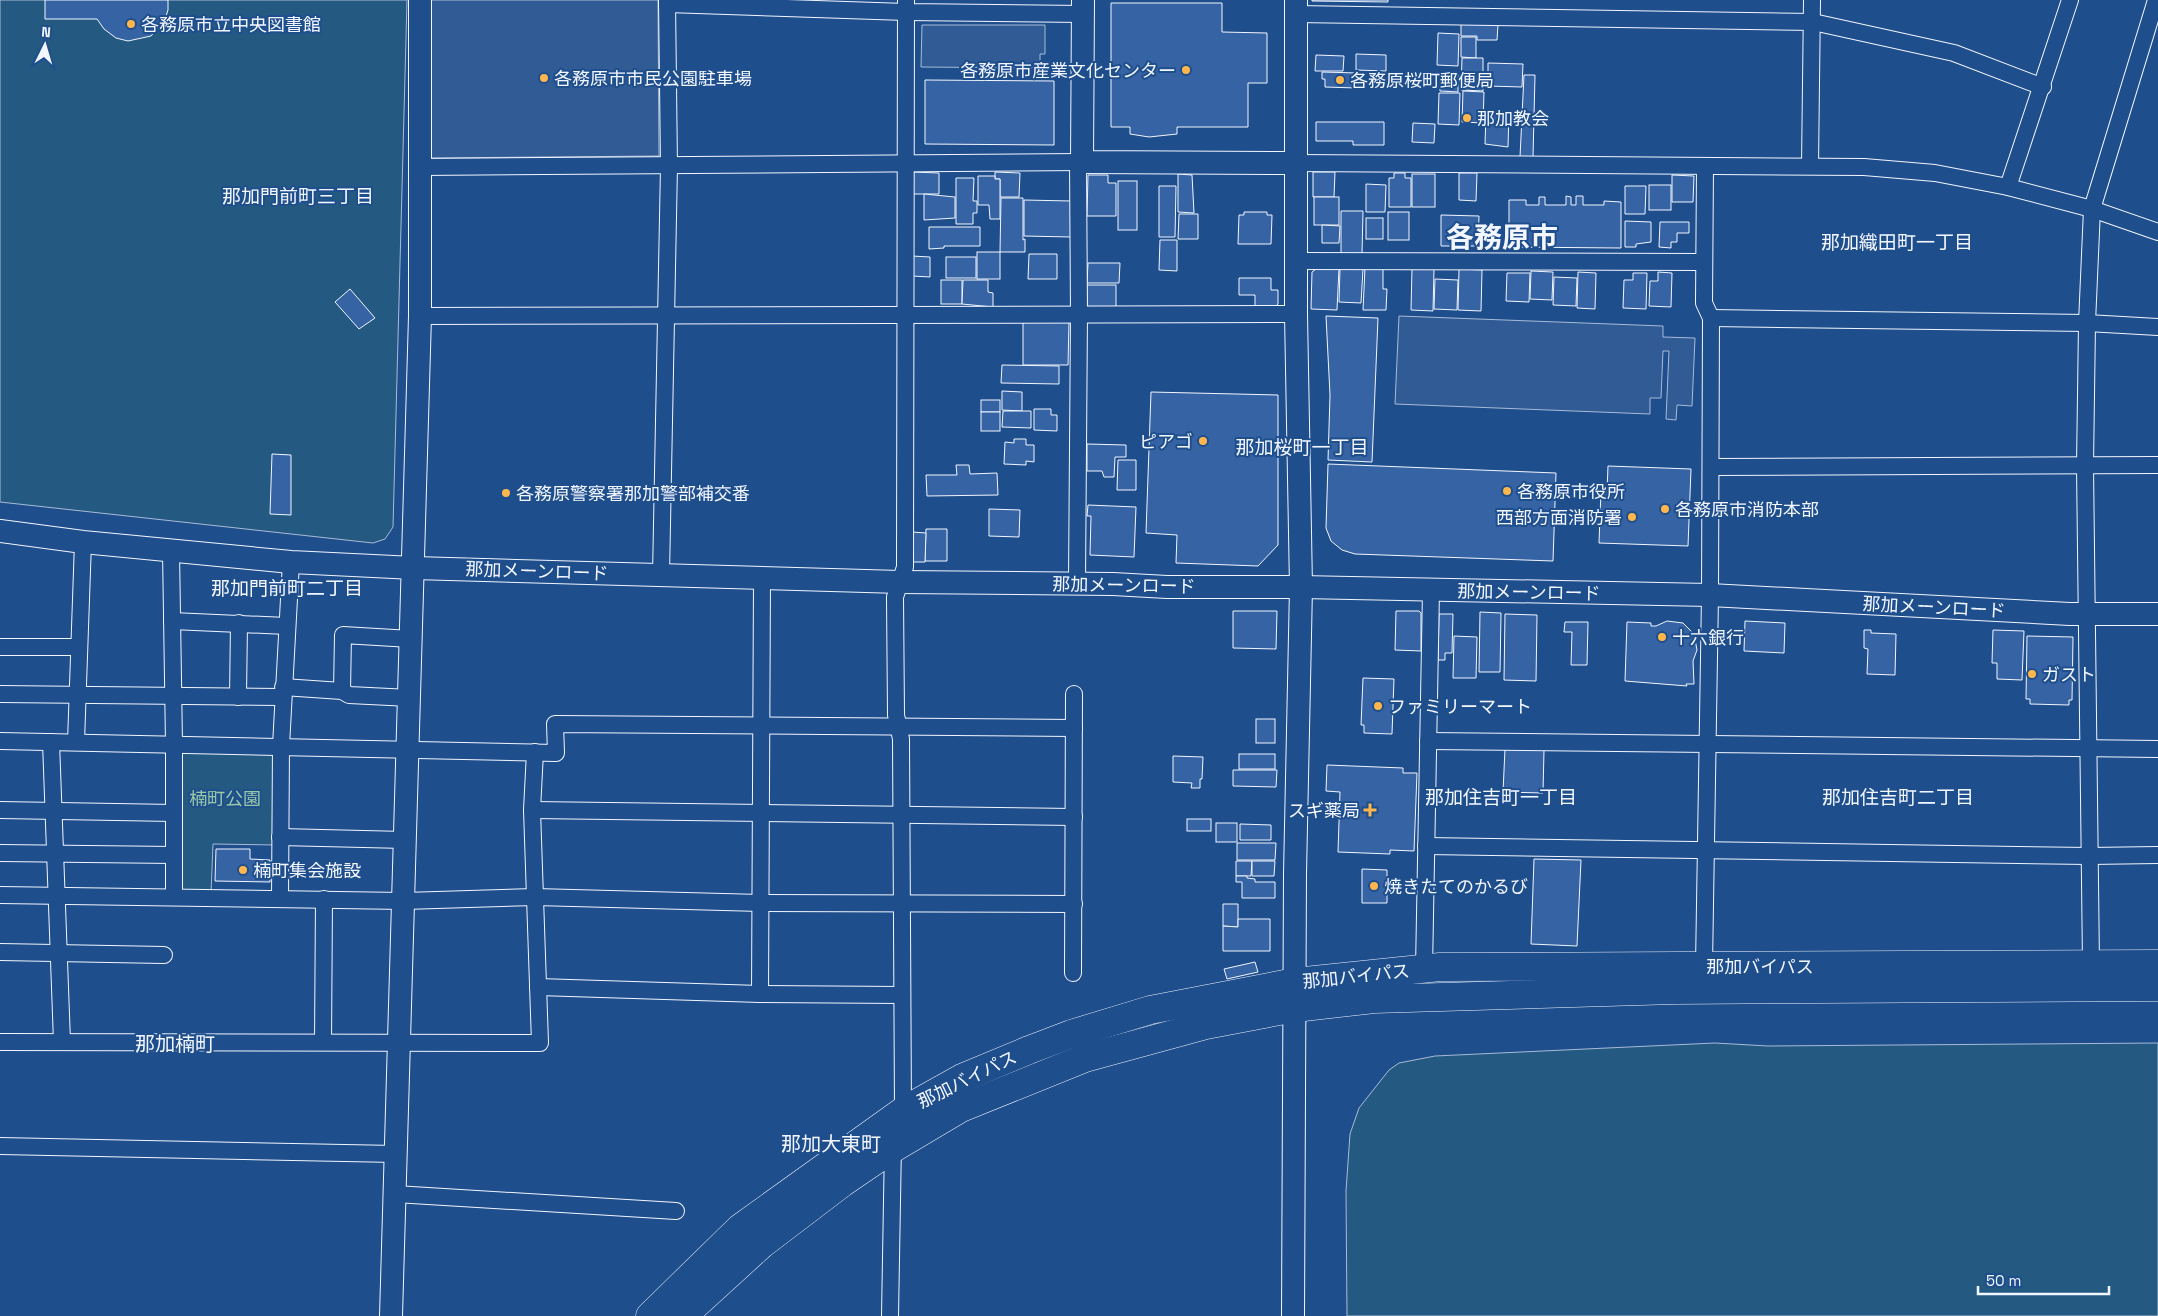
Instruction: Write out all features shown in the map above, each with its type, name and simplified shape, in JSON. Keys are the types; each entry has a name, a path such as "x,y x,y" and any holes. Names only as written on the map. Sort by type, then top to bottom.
{"highway":[{"name":"那加バイパス","path":"650,1316 740,1228 903,1111 962,1078 1071,1034 1150,1010 1295,995 1424,968 2158,964"},
{"name":"那加バイパス","path":"683,1316 762,1244 842,1183 892,1149 961,1108 1085,1058 1206,1025 1295,995 1374,999 1674,990 2158,987"}],"street":[{"path":"392,1316 420,316 420,0"},
{"path":"1810,166 1812,0"},
{"path":"2008,187 2043,87 2070,0"},
{"path":"2091,964 2085,466 2087,323 2092,210 2156,0"},
{"path":"661,575 669,166 667,2 1083,7 1077,583"},
{"path":"890,1316 892,1149 903,1111 901,738 896,715 895,597 905,567 904,164 906,6"},
{"path":"1293,1316 1295,874 1301,587 1296,314 1296,7 1813,22 1954,53 2043,87"},
{"path":"420,167 1080,162 1864,167 1935,173 2008,187 2092,210 2158,232"},
{"path":"1704,966 1711,467 1711,318 1704,304 1705,166"},
{"path":"1296,261 1704,262"},
{"path":"420,316 1296,314"},
{"path":"1711,318 2087,323 2158,327"},
{"path":"1711,467 2158,465"},
{"path":"0,531 170,551 174,744 174,897"},
{"path":"76,742 83,542"},
{"name":"那加メーンロード","path":"170,551 291,562 414,568 900,582 1077,583 1167,587 1301,587 1710,595 2087,614 2158,614"},
{"path":"280,899 281,746 291,562"},
{"path":"760,994 762,579"},
{"path":"1424,968 1431,590"},
{"path":"172,620 287,626"},
{"path":"238,697 239,624"},
{"path":"342,691 344,635 411,638"},
{"path":"0,647 79,647"},
{"path":"0,694 238,697 283,692 342,691 349,695 410,698"},
{"path":"1074,694 1074,972"},
{"path":"0,741 408,748 556,753 555,724 1074,728"},
{"path":"1428,741 2158,749"},
{"path":"51,742 62,1042"},
{"path":"0,1042 540,1042 532,810 535,752"},
{"path":"0,810 174,813"},
{"path":"532,810 1074,817"},
{"path":"280,837 406,840"},
{"path":"1426,846 2089,856 2158,855"},
{"path":"0,853 174,855"},
{"path":"0,895 404,900 535,897 761,903 1074,904"},
{"path":"323,1042 324,899"},
{"path":"0,952 164,955"},
{"path":"538,987 760,994 901,995"},
{"path":"0,1146 396,1154"},
{"path":"395,1194 676,1211"}],"green space":[{"path":"0,0 407,0 393,527 385,539 373,543 0,502"},
{"name":"楠町公園","path":"178,751 277,753 276,845 213,844 211,893 178,892"},
{"path":"1715,1043 1768,1046 2158,1043 2158,1316 1347,1316 1346,1191 1350,1134 1359,1108 1389,1070 1399,1063 1435,1056"}],"shaded area":[{"name":"各務原市市民公園駐車場","path":"430,0 658,0 659,156 429,158"},
{"path":"922,25 1045,25 1045,54 1040,54 1040,68 921,67"},
{"path":"1399,316 1663,326 1663,337 1695,338 1692,406 1677,405 1676,420 1666,419 1669,351 1663,351 1661,398 1650,398 1650,414 1395,404"}],"building":[{"name":"各務原市立中央図書館","path":"45,0 168,0 168,10 165,19 151,36 128,41 116,38 104,29 97,19 45,19"},
{"path":"1388,0 1388,2 1312,1"},
{"path":"1111,3 1222,3 1222,32 1267,33 1267,83 1248,83 1248,127 1177,127 1177,134 1149,137 1130,134 1130,127 1111,127"},
{"path":"1461,24 1498,25 1497,40 1477,40 1477,36 1461,36"},
{"path":"1438,33 1459,34 1458,66 1437,65"},
{"path":"1461,37 1476,37 1476,58 1461,57"},
{"path":"1356,54 1386,55 1386,71 1356,70"},
{"path":"1316,55 1344,56 1343,71 1315,71"},
{"path":"1462,58 1483,58 1483,91 1461,90"},
{"path":"1488,63 1523,64 1522,87 1488,86"},
{"path":"1322,72 1358,73 1357,88 1325,87 1325,79 1322,79"},
{"path":"1440,74 1458,74 1458,92 1440,91"},
{"path":"1524,75 1535,75 1533,157 1520,157"},
{"path":"925,80 1054,81 1054,145 925,144"},
{"path":"1463,91 1484,92 1483,123 1462,122"},
{"path":"1439,93 1460,93 1459,125 1438,124"},
{"path":"1496,112 1509,112 1508,147 1485,144 1486,114 1496,115"},
{"path":"1316,122 1384,122 1384,145 1353,145 1353,141 1316,141"},
{"path":"1413,123 1435,124 1434,143 1412,142"},
{"path":"912,172 939,173 939,194 912,194"},
{"path":"995,172 1020,173 1019,197 1000,197 1000,179 995,179"},
{"path":"1313,172 1335,172 1334,197 1313,197"},
{"path":"1394,173 1405,173 1405,178 1411,178 1411,207 1389,207 1389,178 1394,178"},
{"path":"1459,173 1477,173 1476,201 1459,200"},
{"path":"1178,174 1192,175 1194,213 1178,212"},
{"path":"1412,174 1435,174 1435,207 1412,207"},
{"path":"1088,175 1108,175 1108,183 1116,183 1116,216 1087,216"},
{"path":"1672,175 1694,176 1693,202 1672,202"},
{"path":"978,176 995,176 995,179 1000,179 1000,219 990,219 989,205 978,205"},
{"path":"956,178 974,178 973,201 977,201 977,213 973,213 973,224 956,224"},
{"path":"1118,181 1137,181 1137,230 1118,230"},
{"path":"1366,184 1386,185 1385,212 1366,212"},
{"path":"1649,185 1671,185 1671,210 1649,210"},
{"path":"1159,186 1176,186 1175,237 1159,237"},
{"path":"1625,186 1646,186 1645,214 1625,214"},
{"path":"924,194 955,197 955,218 924,220"},
{"path":"1566,196 1571,197 1571,205 1576,205 1576,196 1583,196 1583,205 1604,205 1604,201 1621,202 1621,248 1509,247 1509,200 1526,200 1526,205 1539,205 1539,197 1545,197 1545,205 1566,205"},
{"path":"1314,197 1339,197 1339,225 1314,225"},
{"path":"1001,198 1023,198 1023,240 1025,239 1025,252 1000,252"},
{"path":"1024,200 1071,201 1071,237 1024,236"},
{"path":"1341,211 1363,211 1362,254 1341,254"},
{"path":"1244,212 1267,212 1267,215 1272,215 1271,244 1238,244 1239,215 1244,215"},
{"path":"1388,212 1409,212 1409,240 1388,240"},
{"path":"1179,214 1198,214 1198,239 1178,239"},
{"path":"1441,215 1479,216 1478,246 1441,246"},
{"path":"1366,218 1383,218 1383,239 1366,239"},
{"path":"1625,221 1651,222 1651,242 1636,244 1636,247 1625,247"},
{"path":"1660,222 1689,222 1689,233 1677,233 1677,242 1671,242 1671,248 1659,247"},
{"path":"1322,225 1340,226 1339,243 1322,243"},
{"path":"929,227 980,227 980,246 944,246 944,248 929,249"},
{"path":"1160,240 1177,240 1177,271 1159,270"},
{"path":"977,252 1000,252 1000,279 977,279"},
{"path":"1029,254 1057,254 1057,279 1028,279"},
{"path":"912,256 930,257 930,277 912,276"},
{"path":"946,257 976,257 976,278 946,278"},
{"path":"1088,263 1120,263 1119,283 1087,283"},
{"path":"1319,267 1339,268 1337,310 1311,309 1312,272"},
{"path":"1340,268 1363,269 1361,303 1339,302"},
{"path":"1365,268 1383,268 1383,289 1387,289 1386,310 1363,310"},
{"path":"1412,268 1434,269 1433,311 1411,310"},
{"path":"1459,269 1482,270 1481,311 1458,310"},
{"path":"1531,271 1553,272 1552,300 1530,299"},
{"path":"1578,272 1596,273 1595,309 1577,308"},
{"path":"1658,272 1672,273 1671,307 1649,306 1650,281 1658,281"},
{"path":"1507,273 1530,273 1529,302 1506,301"},
{"path":"1633,273 1647,273 1646,309 1623,308 1624,280 1633,280"},
{"path":"1554,277 1577,278 1576,306 1553,305"},
{"path":"1239,278 1271,278 1271,290 1278,290 1278,304 1274,308 1255,308 1255,295 1239,295"},
{"path":"1435,279 1458,280 1457,310 1434,309"},
{"path":"941,280 962,280 962,304 941,304"},
{"path":"963,280 988,280 988,292 993,293 993,307 962,304"},
{"path":"1087,285 1116,285 1116,308 1087,308"},
{"path":"350,289 375,318 359,329 335,302"},
{"path":"1326,316 1378,318 1372,462 1328,460 1330,395"},
{"path":"1023,322 1069,322 1068,365 1023,365"},
{"path":"1002,365 1059,366 1059,384 1001,383"},
{"path":"1002,391 1022,392 1022,411 1002,410"},
{"path":"1151,392 1278,395 1278,545 1258,566 1176,563 1177,535 1146,533"},
{"path":"981,400 1000,400 1000,412 981,412"},
{"path":"1034,409 1051,409 1051,415 1057,415 1057,431 1034,430"},
{"path":"1003,411 1031,411 1031,428 1002,427"},
{"path":"981,412 1000,412 1000,431 981,431"},
{"path":"1014,439 1026,439 1026,445 1034,445 1034,462 1026,461 1026,465 1004,464 1005,442 1014,443"},
{"path":"1087,444 1126,445 1126,457 1115,457 1114,477 1104,477 1102,471 1087,471"},
{"path":"272,454 291,455 291,515 270,514"},
{"path":"1118,460 1136,460 1136,490 1117,490"},
{"path":"1328,464 1556,473 1553,561 1355,554 1342,550 1331,541 1326,528"},
{"path":"956,465 969,465 970,474 997,473 998,495 927,496 926,475 957,475"},
{"path":"1608,466 1691,469 1688,546 1599,543 1601,491 1607,491"},
{"path":"1088,505 1136,507 1134,557 1090,555 1091,516 1087,516"},
{"path":"989,509 1020,510 1019,537 989,536"},
{"path":"926,529 947,529 947,561 925,561"},
{"path":"912,532 926,533 925,562 912,562"},
{"path":"1233,611 1277,611 1276,649 1233,648"},
{"path":"1396,611 1419,611 1421,613 1421,651 1395,650"},
{"path":"1480,612 1501,613 1500,672 1479,672"},
{"path":"1439,614 1453,614 1452,653 1445,653 1445,660 1438,660"},
{"path":"1505,614 1537,615 1536,681 1504,680"},
{"path":"1667,621 1683,623 1694,634 1697,650 1693,661 1694,684 1686,684 1687,686 1625,681 1627,622 1651,623 1651,626 1656,626"},
{"path":"1745,621 1785,623 1784,653 1744,651"},
{"path":"1565,622 1588,622 1587,665 1571,665 1572,632 1564,632"},
{"path":"1864,630 1871,630 1871,633 1896,634 1895,675 1867,674 1868,649 1864,648"},
{"path":"1993,630 2024,631 2022,680 1997,679 1997,663 1992,663"},
{"path":"1454,636 1477,637 1476,678 1453,678"},
{"path":"2027,636 2073,637 2072,700 2069,700 2069,705 2030,704 2030,699 2026,699"},
{"path":"1363,678 1394,679 1392,734 1364,733 1364,725 1361,725"},
{"path":"1256,719 1275,719 1275,743 1256,743"},
{"path":"1505,749 1544,750 1543,793 1503,792"},
{"path":"1239,754 1275,754 1275,769 1239,769"},
{"path":"1173,756 1203,757 1200,788 1191,788 1192,783 1173,782"},
{"path":"1327,765 1403,768 1403,773 1417,773 1414,851 1390,850 1390,854 1338,852 1340,792 1326,791"},
{"path":"1233,770 1277,770 1276,787 1233,786"},
{"path":"1187,819 1211,819 1211,831 1187,831"},
{"path":"1216,823 1237,823 1237,842 1216,842"},
{"path":"1240,824 1271,825 1271,840 1240,840"},
{"path":"1237,843 1276,843 1275,860 1237,860"},
{"name":"楠町集会施設","path":"216,849 250,849 250,859 270,860 270,882 215,881"},
{"path":"1534,859 1581,860 1577,946 1531,944"},
{"path":"1236,861 1252,861 1251,876 1236,876"},
{"path":"1252,861 1275,861 1274,876 1252,876"},
{"path":"1362,869 1387,870 1387,903 1362,903"},
{"path":"1236,876 1247,876 1247,878 1255,879 1255,882 1275,882 1275,898 1242,898 1242,882 1236,882"},
{"path":"1223,904 1238,904 1238,927 1223,926"},
{"path":"1238,919 1270,919 1270,951 1223,951 1223,926 1238,927"},
{"path":"1255,962 1258,972 1227,979 1224,969"}],"place":[{"name":"各務原市立中央図書館","path":"131,24"},
{"name":"各務原市産業文化センター","path":"1186,70"},
{"name":"各務原市市民公園駐車場","path":"544,78"},
{"name":"各務原桜町郵便局","path":"1340,80"},
{"name":"那加教会","path":"1467,118"},
{"name":"ピアゴ","path":"1203,441"},
{"name":"各務原市役所","path":"1507,491"},
{"name":"各務原警察署那加警部補交番","path":"506,493"},
{"name":"各務原市消防本部","path":"1665,509"},
{"name":"西部方面消防署","path":"1632,517"},
{"name":"十六銀行","path":"1662,637"},
{"name":"ガスト","path":"2032,674"},
{"name":"ファミリーマート","path":"1378,706"},
{"name":"スギ薬局","path":"1370,810"},
{"name":"楠町集会施設","path":"243,870"},
{"name":"焼きたてのかるび","path":"1374,886"}],"district":[{"name":"那加門前町三丁目","path":"298,196"},
{"name":"各務原市","path":"1502,237"},
{"name":"那加織田町一丁目","path":"1897,242"},
{"name":"那加桜町一丁目","path":"1302,447"},
{"name":"那加門前町二丁目","path":"287,588"},
{"name":"那加住吉町一丁目","path":"1501,797"},
{"name":"那加住吉町二丁目","path":"1898,797"},
{"name":"那加楠町","path":"175,1044"},
{"name":"那加大東町","path":"831,1144"}]}
